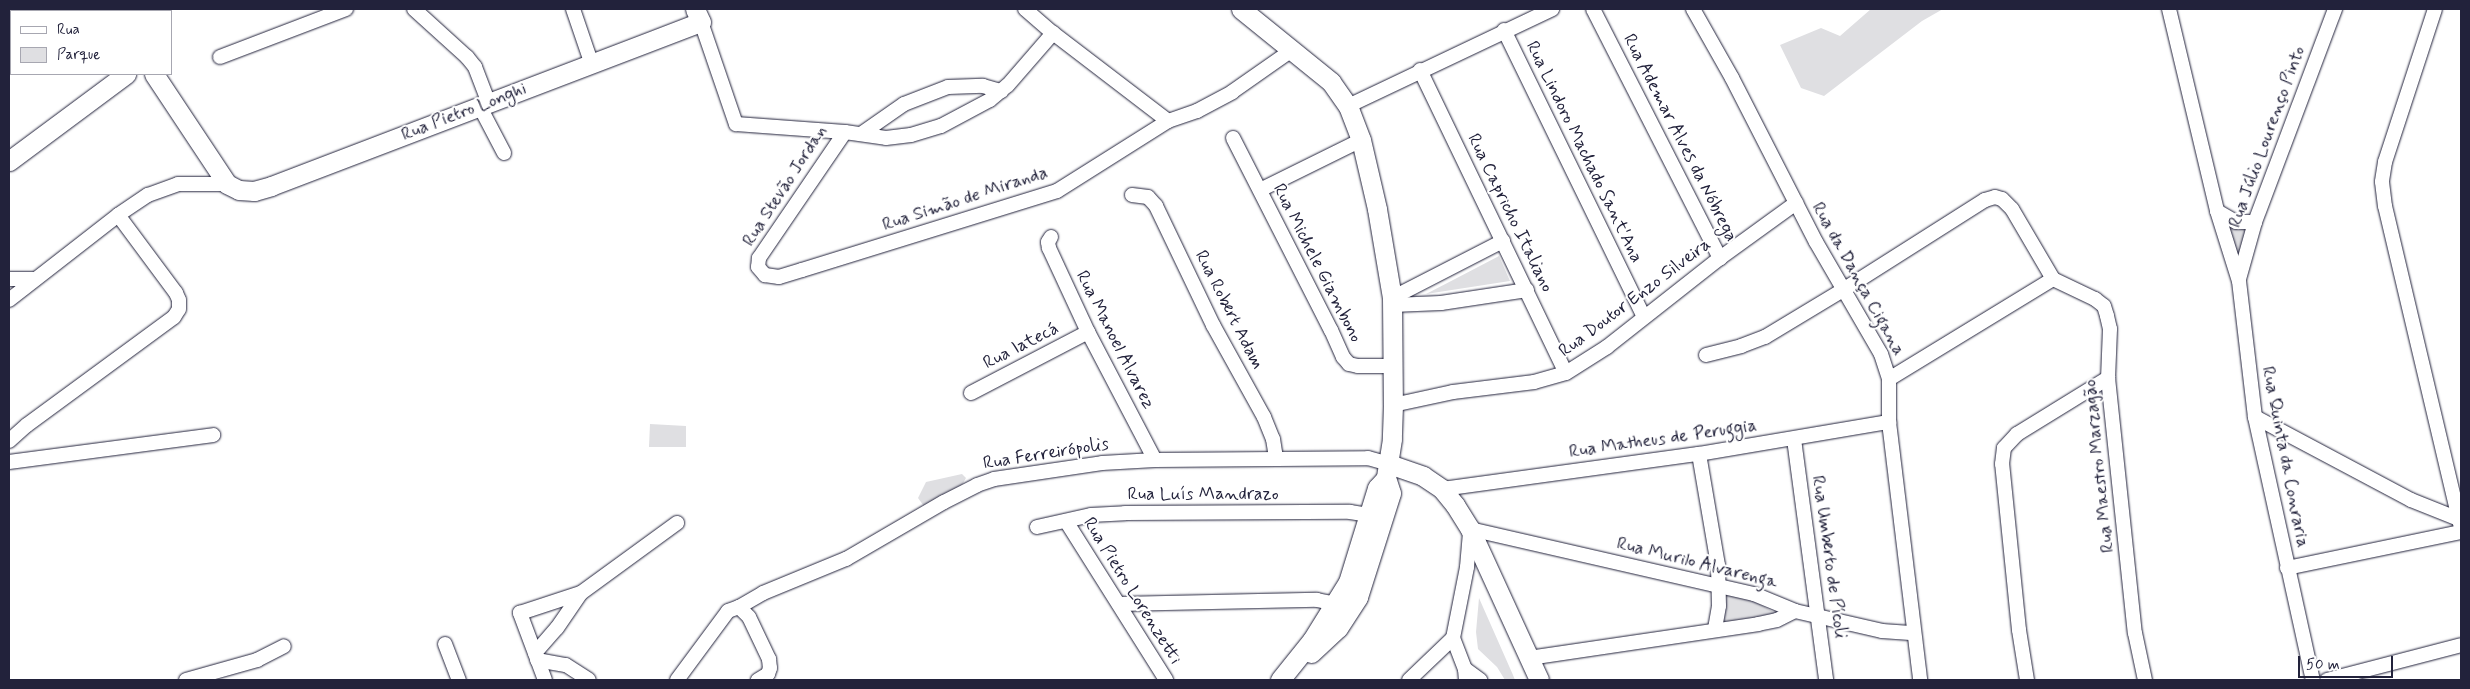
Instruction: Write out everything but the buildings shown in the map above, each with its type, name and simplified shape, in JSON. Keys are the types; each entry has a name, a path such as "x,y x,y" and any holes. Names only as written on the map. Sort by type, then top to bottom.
{"street":[{"path":"220,57 346,9"},
{"path":"573,9 592,62"},
{"path":"1025,9 1052,33 1168,121"},
{"path":"1241,9 1331,82 1348,106 1361,140 1377,209 1392,302 1393,405 1387,471 1391,493 1358,597 1338,628 1320,647 1284,676"},
{"path":"1348,106 1504,30 1552,9"},
{"name":"Rua Ademar Alves da Nóbrega","path":"1593,9 1720,258"},
{"name":"Rua da Dança Cigana","path":"1693,9 1732,78 1843,290 1881,354 1889,379 1889,422 1920,680"},
{"name":"Rua Quinta da Conraria","path":"2169,9 2217,211 2239,281 2255,417 2287,568 2314,680"},
{"name":"Rua Júlio Lourenço Pinto","path":"2239,281 2255,222 2335,9"},
{"path":"2435,9 2384,162 2382,182 2385,206 2461,525"},
{"path":"417,10 467,56 475,67 484,105 504,153"},
{"name":"Rua Pietro Longhi","path":"227,184 239,190 254,191 271,186 592,62 698,15"},
{"name":"Rua Stevão Jordan","path":"698,15 736,124 845,132 760,258 758,267 765,275"},
{"name":"Rua Lindoro Machado Sant'Ana","path":"1504,30 1644,317"},
{"path":"845,132 886,138 911,135 941,126 969,113 1001,91 1052,33"},
{"name":"Rua Simão de Miranda","path":"765,275 779,276 802,270 1041,198 1074,181 1168,121 1197,111 1220,99 1292,50"},
{"name":"Rua Capricho Italiano","path":"1420,70 1566,373"},
{"path":"9,161 125,75"},
{"path":"155,75 227,184"},
{"path":"861,134 904,104 940,90 962,86 983,86 1001,91"},
{"name":"Rua Michele Giambono","path":"1233,138 1343,357 1349,364 1358,366 1394,366"},
{"path":"1260,190 1361,140"},
{"path":"9,300 118,215 148,195 178,184 227,184"},
{"name":"Rua Robert Adam","path":"1132,195 1148,197 1156,206 1213,325 1264,417 1273,439 1276,459"},
{"path":"1706,355 1741,346 1765,337 1985,200 1995,197 2002,199 2012,209 2053,279 1889,379"},
{"name":"Rua Doutor Enzo Silveira","path":"1393,405 1453,392 1534,382 1566,373 1606,347 1720,258 1796,203"},
{"path":"2217,211 2236,222 2255,222"},
{"path":"9,441 27,425 174,317 179,309 180,300 176,292 118,215"},
{"name":"Rua Manoel Alvarez","path":"1051,237 1048,242 1049,248 1088,332 1155,460"},
{"path":"1392,302 1503,241"},
{"path":"9,279 35,279"},
{"name":"Rua Maestro Marzagão","path":"2053,279 2095,299 2104,306 2110,329 2108,378 2135,633 2146,680"},
{"path":"1392,302 1441,303 1527,290"},
{"name":"Rua Iatecá","path":"971,393 1088,332"},
{"path":"2027,680 2019,630 2002,464 2004,448 2017,434 2108,378"},
{"path":"2255,417 2461,525"},
{"name":"Rua Matheus de Peruggia","path":"1442,489 1699,454 1889,422"},
{"path":"9,462 214,435"},
{"name":"Rua Umberto de Pícoli","path":"1794,439 1826,680"},
{"path":"1699,454 1718,565 1719,616 1715,629"},
{"name":"Rua Ferreirópolis","path":"677,680 728,611 763,593 846,559 976,485 994,479 1102,462 1155,460 1368,458 1387,471"},
{"path":"1387,471 1423,476 1442,489 1470,529 1539,680"},
{"path":"1284,676 1336,604 1348,582 1377,488 1387,471"},
{"name":"Rua Luís Mandrazo","path":"1037,527 1091,516 1125,513 1350,512 1370,515"},
{"name":"Rua Pietro Lorenzetti","path":"1066,521 1166,680"},
{"path":"545,680 520,614 581,593 677,523"},
{"path":"2287,568 2461,525"},
{"path":"1470,529 1467,567 1453,638 1466,675 1480,680"},
{"name":"Rua Murilo Alvarenga","path":"1470,529 1754,594 1795,611 1882,631 1914,633"},
{"path":"536,657 581,593"},
{"path":"1119,604 1317,600 1336,604"},
{"path":"737,607 749,617 769,658 770,668 768,674 758,680"},
{"path":"1529,658 1758,624 1777,620 1795,611"},
{"path":"1409,680 1453,638"},
{"path":"445,644 459,680"},
{"path":"194,679 257,660 284,646"},
{"path":"2327,680 2461,646"},
{"path":"536,657 566,664 589,680"}],"green space":[{"path":"1871,9 1943,9 1922,21 1824,96 1801,88 1780,45 1821,28 1840,36"},
{"path":"2222,218 2250,225 2240,266"},
{"path":"1499,256 1510,281 1426,294 1455,279"},
{"path":"650,424 686,426 686,447 649,447"},
{"path":"962,474 966,478 959,490 926,509 918,498 926,482"},
{"path":"1722,591 1754,601 1777,614 1720,625"},
{"path":"1479,598 1515,680 1505,680 1497,667 1478,649 1476,632"}]}
